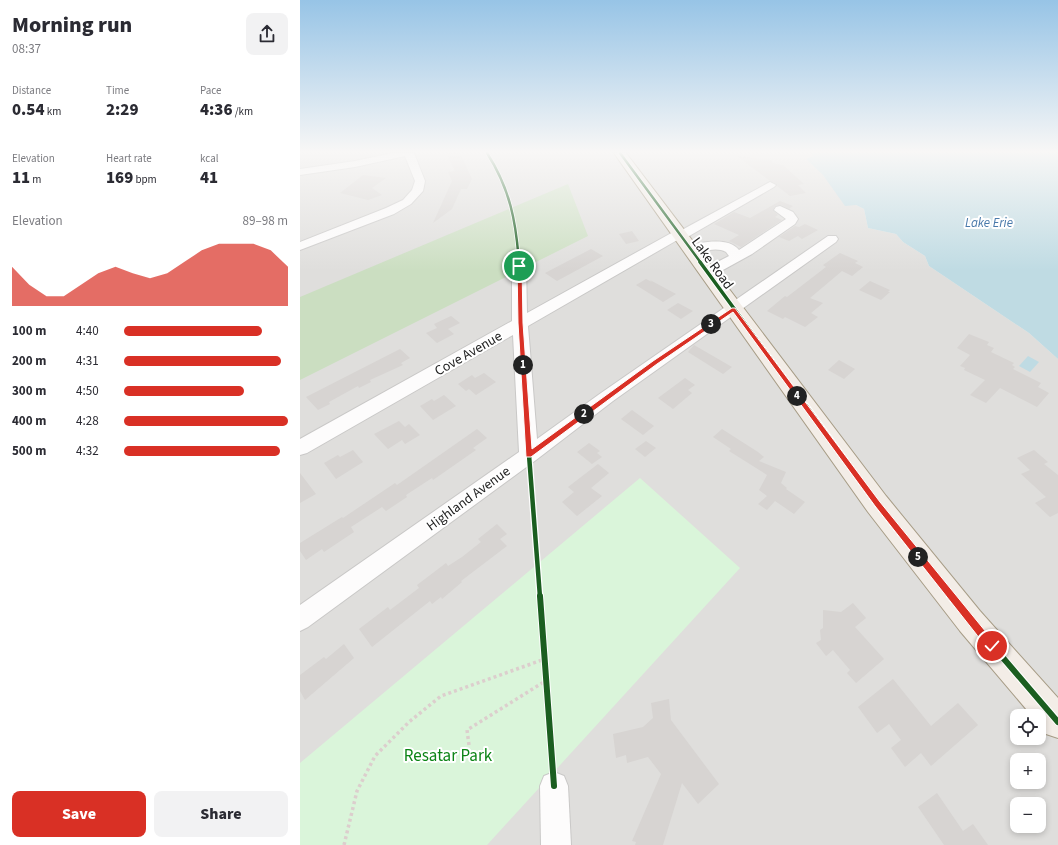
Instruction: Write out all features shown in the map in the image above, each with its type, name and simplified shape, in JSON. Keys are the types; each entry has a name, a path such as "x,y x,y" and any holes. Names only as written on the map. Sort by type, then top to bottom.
{"main road":[{"name":"Lake Road","path":"649,192 908,544 970,621 1058,722"}],"street":[{"path":"300,246 390,211 407,202 416,192"},
{"name":"Cove Avenue","path":"300,448 520,323 683,240 755,192"},
{"path":"707,273 736,257 791,221 792,219 789,215 780,210"},
{"name":"Highland Avenue","path":"300,619 655,363 832,239"},
{"path":"683,240 714,246 724,246 730,249 736,257"},
{"path":"519,264 520,323 529,455"},
{"path":"554,786 556,845"}],"path":[{"path":"344,845 357,791 375,756 409,722 441,696 545,659"},
{"path":"469,745 468,730 547,680"}],"shaded area":[{"path":"300,192 642,192 729,314 1032,709 1010,709 1010,745 1046,745 1046,726 1058,740 1058,845 300,845"},
{"path":"657,192 843,192 856,205 864,209 868,228 896,234 903,242 925,256 929,266 1029,333 1058,359 1058,702 926,550"}],"green space":[{"path":"548,192 571,192 588,236 300,380 300,297"},
{"name":"Resatar Park","path":"640,478 740,568 487,845 300,845 300,763"}],"water":[{"name":"Lake Erie","path":"835,192 1058,192 1058,359 1029,333 929,266 925,256 903,242 896,234 868,228 864,209 856,205 845,206"},
{"path":"1028,356 1039,362 1030,372 1019,366"}],"building":[{"path":"378,192 382,195 368,200 340,193"},
{"path":"447,192 459,192 452,209 433,223"},
{"path":"785,192 806,193 790,196"},
{"path":"780,201 793,206 789,209 781,205 775,206 773,210 778,215 775,217 782,220 741,247 729,241 739,235 714,224 734,212 750,218"},
{"path":"805,224 818,230 802,239 798,236 789,241 779,237 795,226 799,227"},
{"path":"632,231 639,241 626,244 619,234"},
{"path":"591,249 603,256 557,281 545,273"},
{"path":"840,253 858,261 855,263 863,267 852,276 842,271 810,298 823,303 811,313 818,317 805,327 785,317 783,319 767,311 785,296 787,297 826,267 823,265"},
{"path":"646,279 676,294 663,302 636,285"},
{"path":"870,281 890,290 888,292 890,292 881,300 859,290"},
{"path":"678,303 693,311 681,319 667,310"},
{"path":"451,316 460,323 448,329 454,334 437,343 426,333 437,328 434,324"},
{"path":"969,334 989,342 987,345 994,348 991,352 1014,363 1012,365 1015,367 1013,369 1041,383 1038,387 1049,393 1037,407 1000,388 986,403 970,395 985,380 964,370 965,368 960,366 970,355 957,348"},
{"path":"694,345 732,367 723,374 688,352"},
{"path":"400,349 410,358 401,363 403,365 370,380 371,382 359,388 358,386 329,402 330,404 318,410 306,397"},
{"path":"839,360 855,369 844,379 828,370"},
{"path":"484,373 496,382 476,395 469,389 466,391 458,384 472,375 475,378"},
{"path":"685,378 695,385 688,390 692,393 673,409 658,398"},
{"path":"444,395 456,406 433,420 420,406 432,399 434,401"},
{"path":"632,410 654,426 643,435 621,419"},
{"path":"399,421 405,427 409,424 420,435 405,444 402,440 388,449 374,434"},
{"path":"477,429 487,438 473,448 476,450 433,480 432,478 406,495 407,497 386,511 382,507 351,527 354,532 324,552 322,549 306,560 300,551 300,543 342,517 343,518 395,483 397,485"},
{"path":"722,429 764,457 759,461 786,472 781,483 787,488 786,489 805,502 794,514 775,501 767,510 758,504 767,496 759,490 767,475 729,451 731,449 713,437"},
{"path":"646,441 656,448 645,457 635,449"},
{"path":"589,443 600,451 597,453 602,457 592,464 577,452"},
{"path":"353,450 363,462 336,479 324,463 338,455 340,457"},
{"path":"1034,450 1048,462 1044,464 1058,475 1058,513 1050,517 1035,503 1046,497 1021,474 1030,470 1017,458"},
{"path":"598,464 609,473 591,488 602,496 577,516 562,502 574,492 568,487"},
{"path":"300,473 316,494 300,503"},
{"path":"497,524 507,534 500,539 507,546 461,581 462,582 442,599 441,597 432,604 430,601 372,647 359,629 388,607 390,610 419,588 417,585 446,563 448,566 462,557 481,542 478,539"},
{"path":"853,603 866,618 855,627 884,659 856,683 847,673 850,670 833,650 826,656 816,643 821,640 820,630 823,628 823,610 841,612"},
{"path":"344,644 354,658 305,700 300,691 300,675 324,657 326,659"},
{"path":"893,679 931,726 958,703 978,725 931,766 921,753 905,767 891,748 901,740 889,724 877,733 858,707"},
{"path":"669,699 671,720 719,784 698,804 682,783 663,845 635,845 636,842 632,841 661,774 648,757 627,763 626,755 616,758 613,734 643,727 653,718 651,703"},
{"path":"937,793 963,831 973,824 988,845 944,845 918,807"}],"cycle path":[{"path":"508,192 515,219 519,264"},
{"path":"649,192 877,504 970,621 1058,722"},
{"path":"529,455 554,786"}],"route":[{"path":"519,266 520,323 529,455 607,397 734,309 877,504 970,621 992,646"}]}
